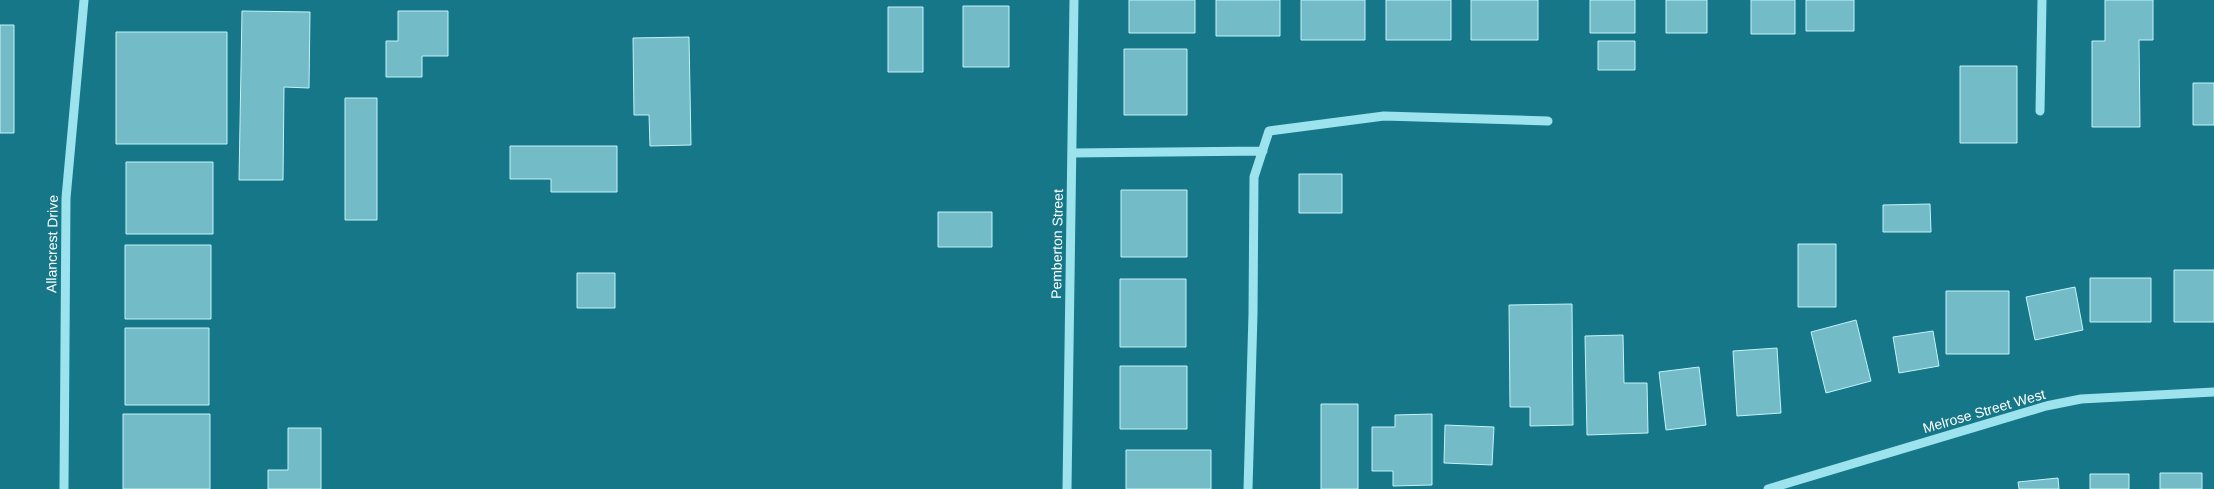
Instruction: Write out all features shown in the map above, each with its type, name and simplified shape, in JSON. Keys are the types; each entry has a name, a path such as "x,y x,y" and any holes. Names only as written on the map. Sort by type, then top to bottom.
{"street":[{"name":"Allancrest Drive","path":"64,489 66,198 84,0"},
{"name":"Pemberton Street","path":"1067,489 1074,0"},
{"path":"2040,111 2042,0"},
{"path":"1248,489 1253,314 1254,177 1269,130 1384,116 1548,121"},
{"path":"1072,153 1263,151"},
{"name":"Melrose Street West","path":"1768,489 2046,406 2081,399 2214,392"}],"building":[{"path":"1129,0 1195,0 1195,33 1129,33"},
{"path":"1216,0 1280,0 1280,36 1216,36"},
{"path":"1301,0 1365,0 1365,40 1301,40"},
{"path":"1386,0 1451,0 1451,40 1386,40"},
{"path":"1471,0 1538,0 1538,40 1471,40"},
{"path":"1590,0 1635,0 1635,33 1590,33"},
{"path":"1666,0 1707,0 1707,33 1666,33"},
{"path":"1751,0 1795,0 1795,34 1751,34"},
{"path":"1806,0 1854,0 1854,31 1806,31"},
{"path":"2105,0 2153,0 2153,40 2139,40 2140,127 2092,127 2092,41 2105,41"},
{"path":"963,6 1009,6 1009,67 963,67"},
{"path":"888,7 923,7 923,72 888,72"},
{"path":"242,11 310,12 309,88 284,87 283,180 239,180"},
{"path":"398,11 448,11 448,56 422,56 422,77 386,77 386,41 398,41"},
{"path":"0,25 14,25 14,133 0,133"},
{"path":"116,32 227,32 227,144 116,144"},
{"path":"689,37 691,145 650,146 649,115 634,115 633,38"},
{"path":"1598,41 1635,41 1635,70 1598,70"},
{"path":"1124,49 1187,49 1187,115 1124,115"},
{"path":"1960,66 2017,66 2017,143 1960,143"},
{"path":"2193,83 2214,83 2214,125 2193,125"},
{"path":"345,98 377,98 377,220 345,220"},
{"path":"510,146 617,146 617,192 551,192 551,179 510,179"},
{"path":"126,162 213,162 213,234 126,234"},
{"path":"1299,174 1342,174 1342,213 1299,213"},
{"path":"1121,190 1187,190 1187,257 1121,257"},
{"path":"1930,204 1931,232 1883,232 1883,205"},
{"path":"938,212 992,212 992,247 938,247"},
{"path":"1798,244 1836,244 1836,307 1798,307"},
{"path":"125,245 211,245 211,319 125,319"},
{"path":"2174,270 2214,270 2214,322 2174,322"},
{"path":"577,273 615,273 615,308 577,308"},
{"path":"2090,278 2151,278 2151,322 2090,322"},
{"path":"1120,279 1186,279 1186,347 1120,347"},
{"path":"2075,287 2083,330 2035,340 2026,297"},
{"path":"1946,291 2009,291 2009,354 1946,354"},
{"path":"1572,304 1573,425 1530,426 1530,407 1510,407 1509,305"},
{"path":"1856,320 1871,381 1826,393 1811,332"},
{"path":"125,328 209,328 209,405 125,405"},
{"path":"1933,331 1939,366 1899,373 1893,337"},
{"path":"1623,335 1624,383 1647,383 1648,433 1587,435 1585,336"},
{"path":"1777,348 1781,413 1737,416 1733,351"},
{"path":"1120,366 1187,366 1187,429 1120,429"},
{"path":"1699,367 1706,425 1666,430 1659,372"},
{"path":"1321,404 1358,404 1358,489 1321,489"},
{"path":"123,414 210,414 210,489 123,489"},
{"path":"1432,414 1432,485 1393,486 1393,471 1372,471 1372,427 1395,427 1395,415"},
{"path":"1445,425 1494,427 1492,465 1444,463"},
{"path":"288,428 321,428 321,489 268,489 268,470 288,470"},
{"path":"1126,450 1211,450 1211,489 1126,489"},
{"path":"2160,473 2202,473 2202,489 2160,489"},
{"path":"2090,474 2129,474 2129,489 2090,489"},
{"path":"2058,478 2059,489 2019,489 2018,482"}]}
